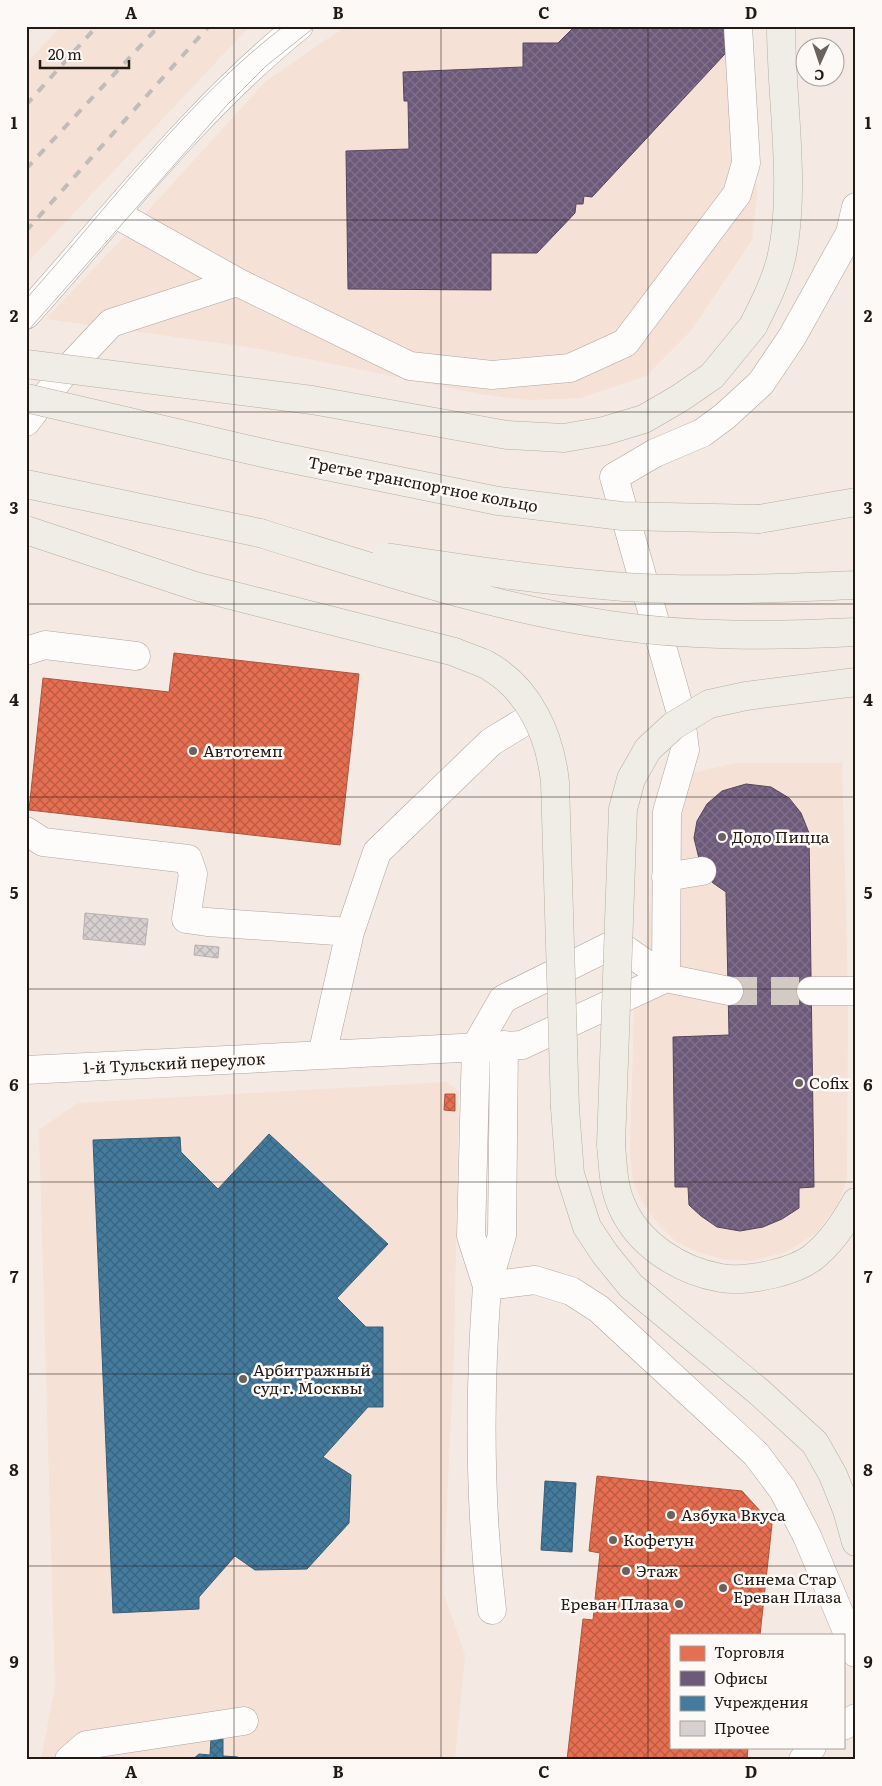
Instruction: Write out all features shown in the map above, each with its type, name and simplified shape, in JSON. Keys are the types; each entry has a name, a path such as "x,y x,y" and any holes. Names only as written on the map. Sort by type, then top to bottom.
{"main road":[{"path":"26,364 312,400 506,435 564,438 604,431 644,419 712,376 753,326 771,289 781,259 786,222 787,186 781,26"},
{"name":"Третье транспортное кольцо","path":"26,398 272,455 498,501 622,516 759,519 856,515"},
{"path":"26,484 260,534 485,573 625,587 756,589 856,585"},
{"path":"759,519 856,502"},
{"path":"26,530 195,586 454,652 488,666 514,686 546,735 552,758 570,1174 587,1227 617,1270 654,1305 758,1390 815,1443 833,1475 847,1510 856,1542"},
{"path":"260,534 431,585 610,625 700,634 802,635 856,632"},
{"path":"856,682 746,696 709,704 673,726 648,749 631,779 623,809 611,1145 614,1175 621,1205 638,1233 664,1255 690,1269 721,1278 741,1279 787,1271 811,1259 841,1229 856,1202"}],"street":[{"path":"26,315 219,98 260,58 299,26"},
{"path":"116,212 125,219 237,282 410,366 492,375 570,368 625,343 737,194 746,163 738,26"},
{"path":"666,978 667,812 684,750 680,710 614,477 655,453 702,433 725,416 761,383 792,337 850,233 856,207"},
{"path":"26,422 63,374 111,323 237,282"},
{"path":"26,651 45,645 136,656"},
{"path":"322,1055 350,932 377,852 491,742 522,724"},
{"path":"26,831 43,842 188,859 193,874 186,919 350,932"},
{"path":"666,877 702,871"},
{"path":"488,1286 471,1236 476,1046 503,999 616,943 666,978 728,991"},
{"name":"1-й Тульский переулок","path":"26,1070 522,1045 666,978"},
{"path":"812,991 856,991"},
{"path":"492,1610 484,1541 481,1395 488,1286 502,1235 504,1045"},
{"path":"488,1286 535,1280 571,1291 600,1309 756,1454 783,1490 807,1536 856,1653"},
{"path":"844,1725 856,1718"},
{"path":"68,1760 86,1745 244,1722"},
{"path":"803,1760 811,1748"}],"shaded area":[{"path":"61,26 250,26 26,264 26,64"},
{"path":"346,26 744,26 757,195 752,240 690,332 646,376 580,398 529,400 480,394 255,348 46,319 135,225 265,82"},
{"path":"735,763 842,763 848,991 847,1177 838,1204 816,1233 786,1252 751,1261 723,1259 698,1252 675,1241 658,1224 643,1203 633,1181 630,1153 634,1010 645,987 655,818 685,775"},
{"path":"447,1082 459,1091 454,1352 443,1591 465,1655 455,1760 41,1760 55,1686 39,1130 78,1103"}],"building: Торговля":[{"name":"Автотемп","path":"174,653 359,674 340,845 29,810 43,678 169,692"},
{"path":"445,1094 455,1094 455,1111 444,1110"},
{"name":"Ереван Плаза","path":"597,1476 742,1491 772,1524 760,1634 670,1634 670,1748 748,1748 747,1760 567,1760 583,1619 593,1620 600,1553 589,1551"}],"building: Офисы":[{"path":"575,26 721,26 737,41 592,197 584,196 583,204 576,204 575,213 537,253 491,253 491,290 348,289 346,151 409,149 408,101 404,101 403,72 523,67 523,43 558,43"},
{"path":"746,784 771,787 789,798 801,813 809,833 814,1187 799,1188 799,1208 782,1219 763,1227 740,1231 717,1227 689,1205 688,1187 675,1187 673,1037 729,1035 726,892 713,883 702,871 694,838 697,821 707,804 722,791"}],"building: Учреждения":[{"name":"Арбитражный суд г. Москвы","path":"269,1134 388,1244 337,1298 366,1327 383,1327 383,1407 368,1407 323,1457 351,1475 349,1523 307,1569 255,1570 235,1556 199,1597 199,1609 113,1613 93,1140 180,1137 181,1152 218,1189"},
{"path":"545,1481 576,1483 572,1552 541,1550"},
{"path":"211,1738 223,1739 223,1756 238,1757 239,1760 192,1760 199,1754 210,1755"}],"building: Прочее":[{"path":"85,913 148,919 145,945 83,939"},
{"path":"195,945 219,947 218,958 194,955"}],"tunnel":[{"path":"729,991 811,991"}],"tram line":[{"path":"26,299 181,121 248,56 284,26"},
{"path":"26,333 227,105 266,66 316,26"}],"railway":[{"path":"26,105 97,26"},
{"path":"26,169 159,26"},
{"path":"26,231 209,26"}],"place":[{"name":"Автотемп","path":"193,751"},
{"name":"Додо Пицца","path":"722,837"},
{"name":"Cofix","path":"799,1083"},
{"name":"Арбитражный суд г. Москвы","path":"243,1379"},
{"name":"Азбука Вкуса","path":"671,1515"},
{"name":"Кофетун","path":"613,1540"},
{"name":"Этаж","path":"626,1571"},
{"name":"Синема Стар Ереван Плаза","path":"723,1588"},
{"name":"Ереван Плаза","path":"679,1604"}]}
